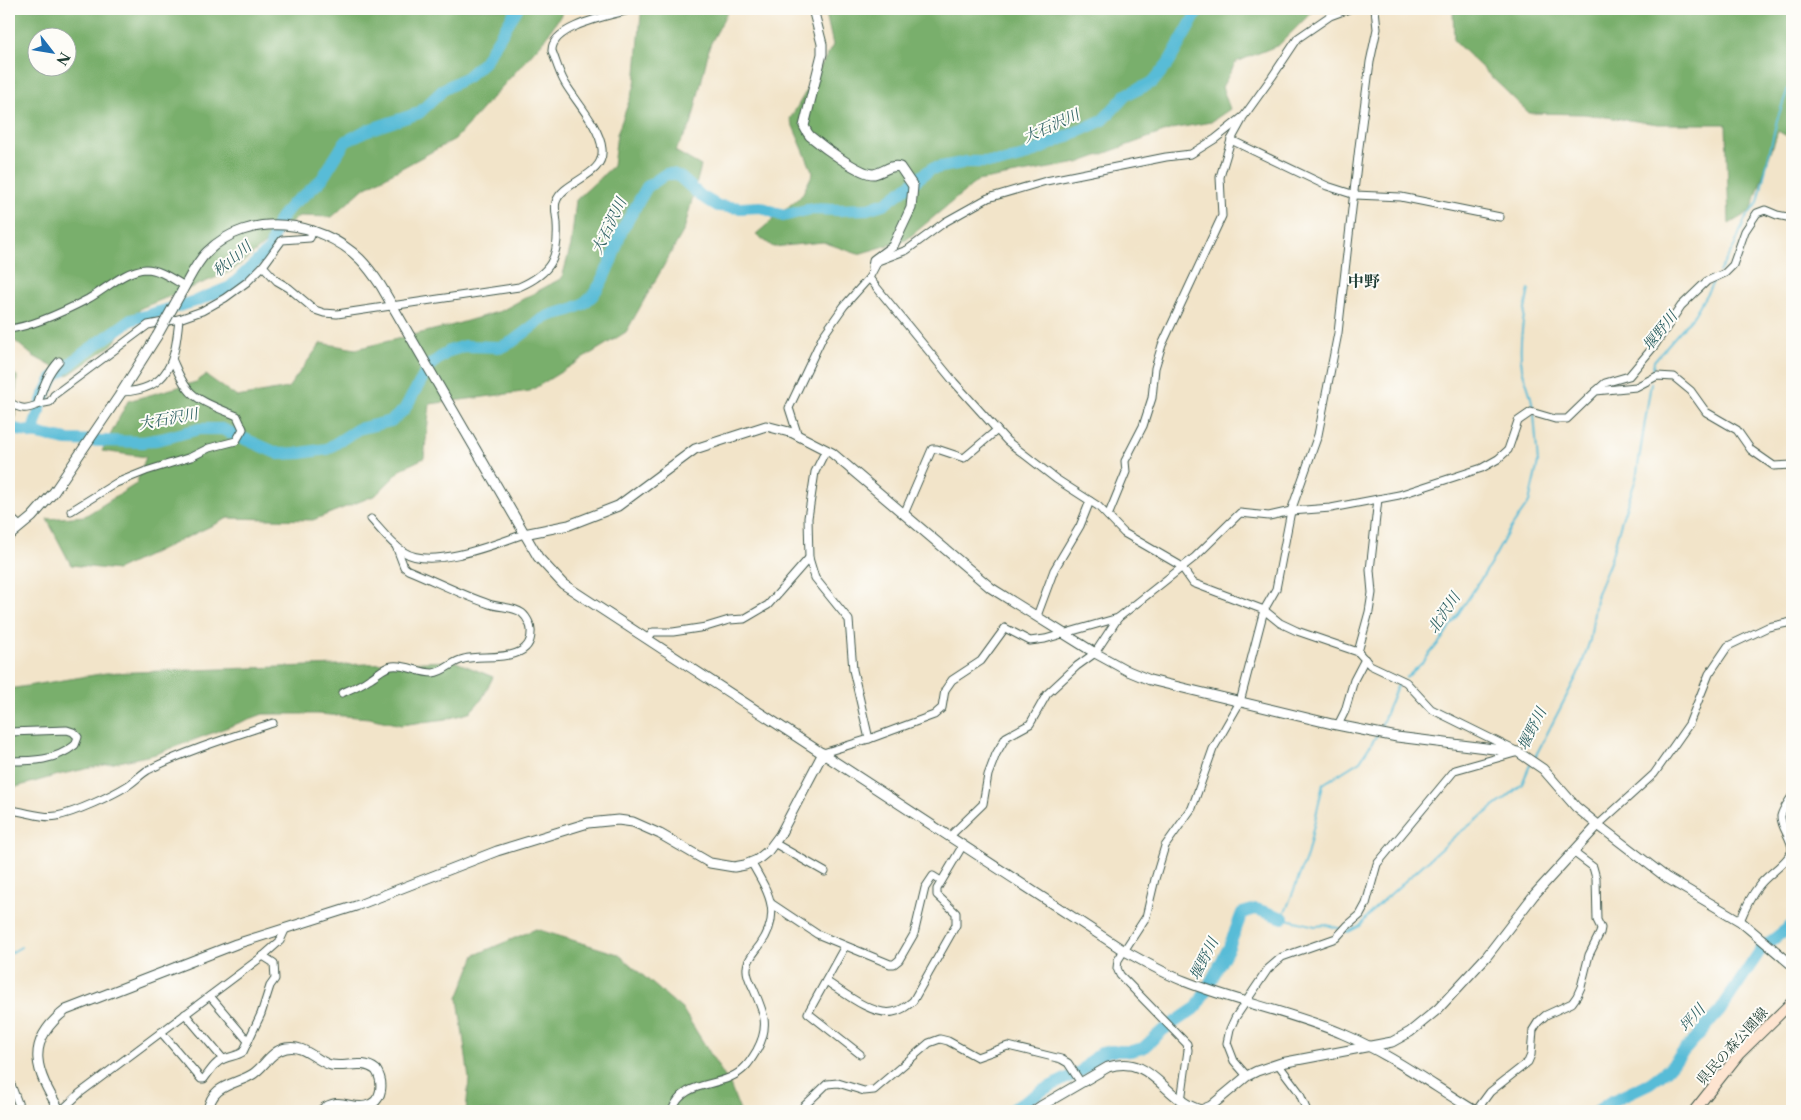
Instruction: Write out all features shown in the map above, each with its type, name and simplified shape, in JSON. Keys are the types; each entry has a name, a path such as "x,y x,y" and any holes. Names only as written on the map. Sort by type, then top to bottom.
{"main road":[{"name":"県民の森公園線","path":"1694,1111 1739,1054 1792,1002"}],"street":[{"path":"263,266 277,281 289,288 315,310 336,314 519,287 536,280 548,268 556,254 558,237 556,202 562,192 597,167 602,149 595,130 564,81 552,51 552,46 560,35 571,27 633,9"},
{"path":"814,9 822,44 822,54 804,126 808,135 864,172 874,174 895,166 900,167 913,186 911,208 903,227 893,246 874,260 873,267"},
{"path":"1108,516 1126,472 1125,461 1143,426 1152,398 1155,368 1162,345 1222,216 1220,177 1231,140 1244,116 1298,38 1330,16 1350,9"},
{"path":"1180,1101 1188,1050 1184,1039 1120,975 1117,968 1118,960 1146,917 1165,846 1192,808 1213,749 1240,702 1264,610 1276,589 1291,511 1318,435 1338,333 1370,62 1377,29 1375,9"},
{"path":"798,436 789,408 823,336 844,306 868,278 878,261 907,250 945,222 988,198 1046,181 1166,157 1191,154 1244,116"},
{"path":"1231,140 1327,186 1354,195 1401,197 1500,218"},
{"path":"949,837 983,804 988,775 996,754 1006,737 1030,724 1047,694 1077,666 1095,653 1118,618 1219,535 1240,514 1269,516 1291,511 1331,508 1399,495 1482,468 1498,459 1508,450 1518,421 1535,413 1555,419 1567,419 1605,383 1629,376 1655,345 1681,306 1710,279 1722,274 1733,266 1744,231 1757,213 1765,210 1777,216 1792,218"},
{"path":"9,536 32,517 54,492 122,392 157,336 196,266 207,252 224,238 241,230 261,225 290,225 313,230 343,245 359,258 381,286 538,557 563,584 1123,950 1161,971 1194,985 1306,1020 1370,1046 1474,1111 1490,1092 1528,1062 1531,1055 1533,1030 1538,1022 1546,1015 1572,1003 1582,987 1589,956 1601,928 1597,920 1596,878 1593,867 1573,852"},
{"path":"9,402 24,409 31,408 38,403 50,402 54,395 148,325 179,319 202,311 226,298 247,282 263,266 282,240 310,238 313,230"},
{"path":"9,329 57,314 88,299 133,271 148,269 160,272 183,288"},
{"path":"868,278 954,382 1007,441 1056,479 1098,506 1124,533 1181,566 1193,583 1264,610 1280,623 1297,631 1358,652 1370,665 1406,682 1431,709 1518,752 1543,769 1576,807 1598,825 1667,878 1744,924 1792,965"},
{"path":"122,392 133,392 149,386 161,378 173,361 179,319"},
{"path":"38,403 44,383 50,371 59,361"},
{"path":"71,511 116,483 146,471 191,457 209,448 236,441 240,437 243,429 242,423 237,416 210,404 189,391 181,380 173,361"},
{"path":"1596,391 1636,387 1656,376 1674,377 1691,391 1706,412 1737,430 1751,450 1774,466 1792,465"},
{"path":"370,519 404,553 419,558 437,558 464,553 524,534 569,525 618,506 695,449 766,426 788,431 832,453 991,588 1095,653 1128,671 1150,680 1338,725 1383,734 1518,752"},
{"path":"904,514 932,450 937,448 964,458 997,430"},
{"path":"826,450 815,472 809,508 809,558 815,578 849,620 853,670 869,739"},
{"path":"1358,652 1372,593 1370,570 1378,499"},
{"path":"1037,616 1054,570 1080,526 1090,501"},
{"path":"9,516 20,526"},
{"path":"342,693 370,679 390,666 401,666 422,672 435,673 464,659 515,655 524,650 530,642 532,632 524,614 516,610 490,604 408,570 404,567 396,546"},
{"path":"648,638 653,632 698,628 744,618 768,604 809,558"},
{"path":"285,930 280,941 263,956 80,1093 61,1111 45,1086 38,1067 42,1035 52,1020 66,1010 236,944 356,906 497,851 573,826 599,821 618,820 633,822 646,826 710,864 734,867 751,862 768,851 780,836 823,753 869,739 934,715 942,708 945,690 952,680 981,661 1005,628 1030,641 1118,618"},
{"path":"1034,1111 1080,1081 1108,1066 1119,1063 1141,1068 1151,1074 1180,1101 1201,1110 1211,1106 1246,1076 1257,1071 1278,1064 1392,1042 1410,1032 1438,1009 1487,956 1534,895 1598,825 1654,774 1689,724 1709,674 1728,646 1768,627 1792,622"},
{"path":"1338,725 1345,711 1354,680 1365,659"},
{"path":"9,810 48,817 59,816 110,796 146,772 174,758 232,735 272,722"},
{"path":"9,732 67,730 73,732 78,737 75,745 57,756 37,762 9,761"},
{"path":"1246,1076 1234,1061 1227,1043 1235,1018 1268,969 1282,957 1336,938 1360,915 1366,904 1377,864 1455,770 1518,752"},
{"path":"1744,924 1747,904 1758,886 1783,863 1792,851 1792,845 1784,830 1781,815 1792,796"},
{"path":"774,843 825,872"},
{"path":"826,981 879,1012 898,1011 913,1001 956,925 956,913 937,894 937,889 963,845"},
{"path":"672,1111 677,1099 685,1092 736,1076 747,1066 763,1038 766,1026 762,1008 748,977 746,967 771,925 773,912 765,887 751,862"},
{"path":"772,904 817,934 894,964 899,960 914,934 925,888 933,876 941,881"},
{"path":"844,946 808,1013 860,1054"},
{"path":"161,1032 200,1079 204,1078 214,1065 223,1059 239,1055 243,1052 261,1014 270,986 276,975 274,963 263,956"},
{"path":"210,996 248,1041"},
{"path":"184,1014 223,1059"},
{"path":"798,1111 827,1084 838,1083 864,1091 874,1090 929,1043 940,1040 948,1041 977,1057 1008,1046 1061,1058 1068,1063 1080,1081"},
{"path":"208,1111 210,1102 219,1091 251,1075 275,1052 284,1048 301,1048 332,1065 340,1066 363,1063 376,1070 381,1081 381,1090 372,1104 364,1106 337,1103 320,1111"},
{"path":"1278,1064 1300,1092 1307,1111"},
{"path":"9,1079 21,1111"}],"green space":[{"path":"9,9 565,9 544,40 455,139 363,189 332,217 299,216 232,271 141,308 112,345 68,375 33,356 9,336"},
{"path":"644,9 729,9 710,45 691,125 675,151 701,166 684,230 626,332 530,391 430,404 424,458 403,468 376,495 313,520 228,518 117,570 71,565 47,519 85,516 136,484 146,457 102,451 128,401 196,382 206,375 237,397 288,388 321,343 356,349 450,326 501,311 562,278 571,245 576,200 613,166 617,134 635,85 641,14"},
{"path":"825,9 1315,9 1279,45 1236,62 1222,87 1230,109 1211,122 1172,129 1078,163 977,181 906,240 858,254 823,242 773,247 756,234 802,195 813,173 790,119 833,45"},
{"path":"1453,9 1792,9 1792,139 1778,131 1751,211 1729,224 1726,124 1658,124 1584,114 1529,113 1454,41"},
{"path":"9,370 17,376 15,423 9,429"},
{"path":"454,661 493,677 482,699 469,713 446,719 401,725 369,718 318,714 263,714 156,754 62,774 9,789 9,689 106,673"},
{"path":"536,929 618,954 683,1010 730,1085 740,1111 466,1111 469,1079 458,998 475,955"}],"waterway":[{"name":"秋山川","path":"32,434 43,398 53,378 84,353 131,320 196,301 230,287 270,249 278,222 292,204 322,179 345,142 365,131 419,113 444,89 467,77 484,62 517,9"},
{"name":"大石沢川","path":"9,428 67,440 143,442 199,429 222,429 279,454 327,449 358,429 391,421 404,410 430,365 449,351 465,346 501,347 512,342 541,320 583,304 593,295 601,283 622,230 647,187 666,174 680,177 701,196 718,206 761,207 783,216 810,209 867,209 886,203 931,169 967,162 1001,162 1024,156 1103,120 1126,95 1153,82 1169,62 1199,9"},
{"name":"堰野川","path":"1719,272 1735,245 1744,221 1758,202 1777,120 1792,77"},
{"name":"堰野川","path":"1652,375 1654,361 1694,315 1714,281"},
{"name":"北沢川","path":"1529,289 1522,328 1521,359 1533,409"},
{"name":"堰野川","path":"1534,759 1580,670 1590,640 1597,593 1610,562 1636,479 1651,383"},
{"name":"北沢川","path":"1406,678 1422,663 1442,639 1490,565 1508,532 1529,502 1538,463 1534,414"},
{"name":"北沢川","path":"1379,731 1397,686 1403,682"},
{"name":"北沢川","path":"1341,929 1327,925 1315,926 1283,918 1307,856 1323,784 1360,761 1377,735"},
{"name":"堰野川","path":"1345,931 1348,932 1360,926 1373,910 1455,836 1522,784 1530,765"},
{"name":"堰野川","path":"1010,1111 1045,1089 1081,1071 1101,1053 1131,1051 1143,1048 1163,1030 1197,1007 1229,947 1242,913 1256,909 1283,918"},
{"name":"坪川","path":"1597,1111 1610,1102 1650,1083 1667,1070 1720,1011 1762,948 1792,925"},
{"path":"9,954 21,947"}],"district":[{"name":"中野","path":"1364,281"}]}
